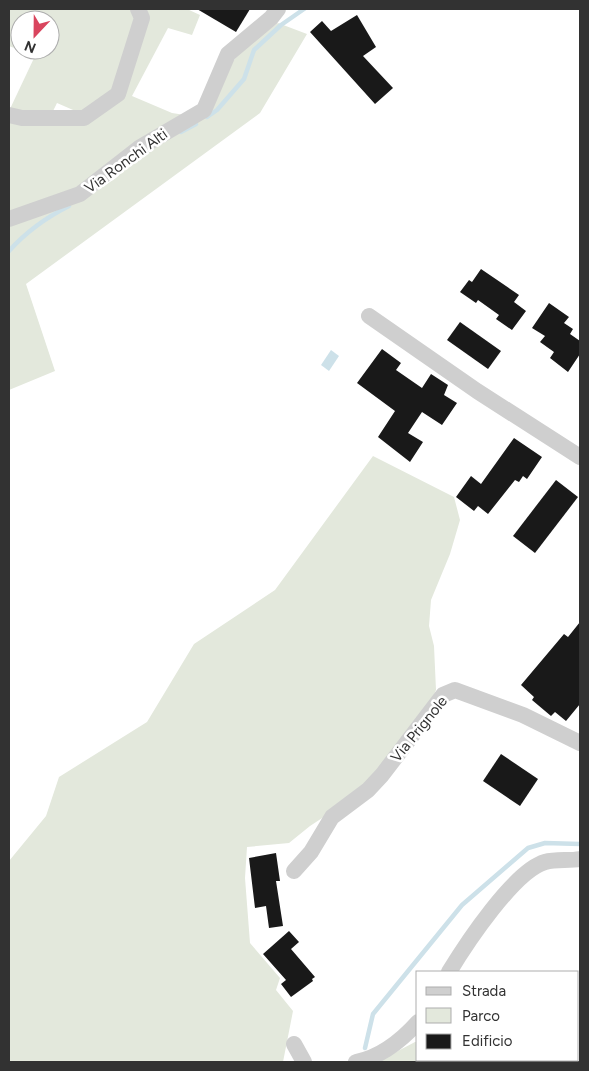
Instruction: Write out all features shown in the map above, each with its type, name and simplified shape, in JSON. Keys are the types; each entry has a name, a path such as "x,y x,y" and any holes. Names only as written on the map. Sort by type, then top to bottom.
{"street":[{"path":"9,115 22,118 84,118 118,94 142,18 138,9"},
{"name":"Via Ronchi Alti","path":"9,219 80,194 139,148 204,110 228,54 271,18 278,9"},
{"path":"369,316 477,391 580,457"},
{"name":"Via Prignole","path":"294,871 311,852 332,817 368,790 443,695 449,692 455,690 469,694 523,715 580,743"},
{"path":"450,971 466,944 515,884 531,870 546,862 580,859"},
{"path":"356,1062 372,1059 397,1043 416,1024"},
{"path":"294,1044 304,1062"}],"green space":[{"path":"9,9 133,9 138,20 116,87 80,113 57,103 52,113 9,111 33,60 60,60 60,10 10,10 10,46"},
{"path":"143,9 187,9 200,15 192,35 168,28 132,96 172,113 185,115 79,193 9,215 9,117 87,121 119,97"},
{"path":"278,23 307,34 260,113 26,284 55,371 9,390 9,222 70,200 50,215 89,196 116,178 143,150 206,113 214,103 226,74 238,54"},
{"path":"373,456 454,497 460,520 450,554 431,600 429,626 434,646 436,690 428,708 370,783 289,843 247,847 245,878 250,943 280,978 276,990 293,1011 283,1062 9,1062 9,861 46,816 59,777 147,722 194,644 275,590"},
{"path":"415,1042 416,1061 445,1061 445,1062 377,1062"}],"shaded area":[{"path":"331,350 339,356 329,371 321,365"}],"building":[{"path":"197,9 250,9 236,32"},
{"path":"357,15 376,47 363,56 393,88 375,104 310,32 322,21 331,31"},
{"path":"481,269 519,295 514,302 526,311 512,330 496,319 499,315 478,300 476,303 460,292 469,280 472,282"},
{"path":"549,303 569,317 564,323 573,329 570,334 580,341 580,354 568,372 550,358 554,352 540,342 545,336 532,328"},
{"path":"460,322 501,351 488,369 447,340"},
{"path":"382,349 401,363 396,370 422,388 431,374 448,385 444,395 457,403 442,425 422,412 408,433 423,442 410,462 378,437 395,411 357,383"},
{"path":"514,438 542,457 527,479 523,476 519,482 515,480 488,514 478,506 474,511 456,497 471,476 481,484"},
{"path":"556,480 578,497 535,553 513,536"},
{"path":"580,622 580,704 566,721 555,712 551,716 532,700 534,697 521,685 564,634 568,637"},
{"path":"501,754 538,779 520,806 483,781"},
{"path":"276,853 280,881 276,881 283,926 269,928 266,906 255,908 249,858"},
{"path":"289,931 299,942 291,949 315,977 312,979 313,981 291,997 281,984 286,980 263,954"}],"waterway":[{"path":"207,117 217,110 244,79 254,50 281,25 304,9"},
{"path":"181,132 196,124"},
{"path":"9,251 36,226 69,206"},
{"path":"365,1048 373,1014 462,905 528,848 545,843 580,844"}]}
